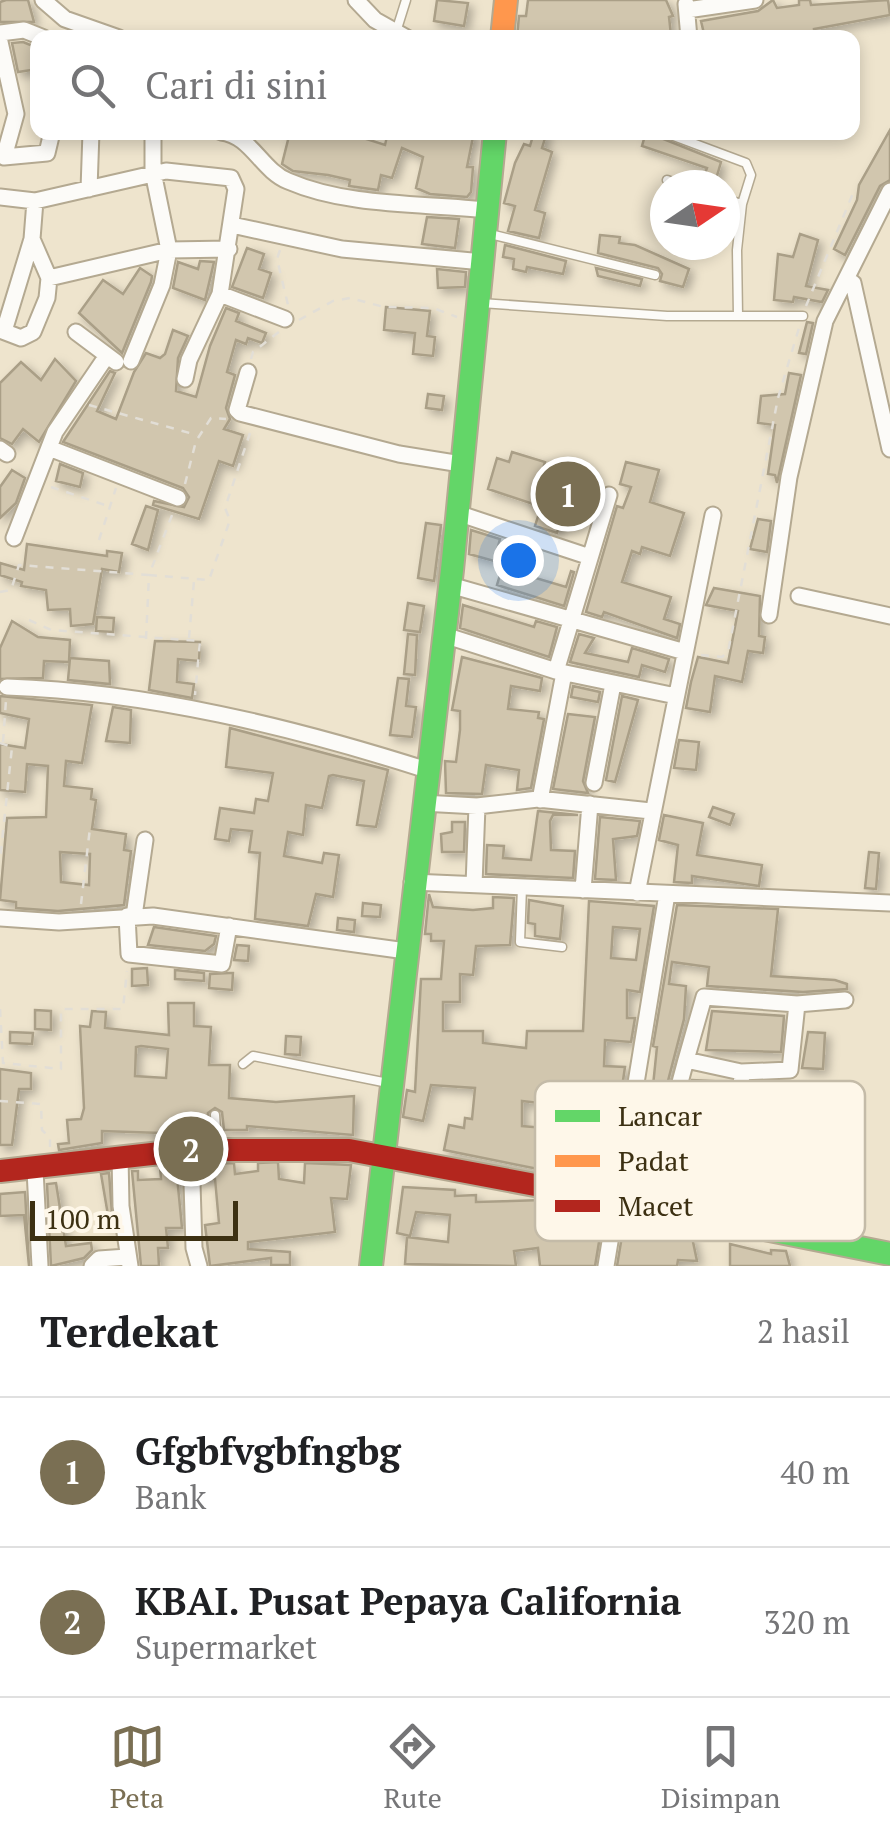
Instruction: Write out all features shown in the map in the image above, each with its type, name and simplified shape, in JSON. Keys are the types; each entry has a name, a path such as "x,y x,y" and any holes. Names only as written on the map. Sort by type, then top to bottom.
{"main road":[{"path":"503,30 506,0"},
{"path":"370,1266 393,1084 412,882 450,585 494,140"},
{"path":"0,1170 43,1169 120,1156 279,1145 382,1153 535,1184"},
{"path":"824,1241 890,1254"}],"street":[{"path":"43,0 65,19 96,30"},
{"path":"356,0 390,30"},
{"path":"688,30 686,5 755,0"},
{"path":"0,33 30,32"},
{"path":"0,42 14,102 2,156 47,153 50,140"},
{"path":"89,189 91,140"},
{"path":"14,538 49,448 76,400 117,360 162,285 169,250 153,172 153,140"},
{"path":"239,140 272,174 312,190 486,222"},
{"path":"0,215 2,197 35,202 153,172 231,178 236,188 220,294 189,360 185,379"},
{"path":"769,615 789,477 825,321 890,191"},
{"path":"32,239 49,278 44,310 33,332 21,338 2,330 32,239 35,202"},
{"path":"232,225 342,249 483,262"},
{"path":"49,278 169,250 229,249"},
{"path":"853,284 890,448"},
{"path":"220,294 284,318"},
{"path":"76,332 117,360"},
{"path":"248,372 237,410 255,418 399,454 461,464"},
{"path":"49,448 178,498"},
{"path":"540,800 560,672 609,496"},
{"path":"457,513 590,558"},
{"path":"637,893 664,734 676,696 713,515"},
{"path":"450,585 685,652"},
{"path":"800,596 890,616"},
{"path":"444,635 560,672 676,696"},
{"path":"594,783 613,684"},
{"path":"7,687 73,691 193,712 324,738 427,770"},
{"path":"422,804 477,806 540,800 651,811"},
{"path":"584,890 590,804"},
{"path":"474,885 477,806"},
{"path":"144,840 129,954 222,964 230,926"},
{"path":"412,882 890,903"},
{"path":"635,1081 666,894"},
{"path":"0,918 80,920 131,916 406,951"},
{"path":"680,1081 704,997 797,1004 845,1000"},
{"path":"686,1060 741,1072 790,1070 797,1004"},
{"path":"741,1072 742,1081"},
{"path":"191,1151 194,1249 198,1251 199,1266"},
{"path":"92,1266 99,1258 129,1261 120,1156"},
{"path":"40,1266 43,1169"},
{"path":"606,1266 610,1241"}],"lane":[{"path":"400,30 406,0"},
{"path":"684,140 746,163 751,176 742,204 736,264 738,316"},
{"path":"486,222 655,275"},
{"path":"479,310 803,316"},
{"path":"522,887 518,940 562,948"},
{"path":"243,1064 253,1056 393,1084"},
{"path":"216,1115 217,1150"}],"path":[{"path":"685,652 715,657 727,654 778,398 825,252 854,191"},
{"path":"284,318 298,321 333,301 350,298 373,305 422,306 454,317 479,310"},
{"path":"76,400 121,417 198,436"},
{"path":"0,592 11,590 19,566 209,580 230,520 225,508 255,418"},
{"path":"146,639 148,576 198,436 210,419"},
{"path":"99,540 120,478"},
{"path":"36,482 108,506"},
{"path":"189,639 194,580"},
{"path":"29,620 51,630 201,642 193,712"},
{"path":"0,860 12,746 1,743 7,687"},
{"path":"80,920 90,828"},
{"path":"0,1009 3,1064 61,1068 59,1012 63,1008 122,1008 129,954"},
{"path":"0,1100 41,1104 42,1130 50,1138 43,1169"}],"building":[{"path":"28,0 34,22 0,22 0,2"},
{"path":"437,0 468,3 464,26 434,21"},
{"path":"528,0 666,0 673,16 669,17 670,30 518,30 519,16 526,16"},
{"path":"773,0 777,8 799,5 799,0 810,0 811,5 888,0 890,15 814,30 703,30 701,21 758,11"},
{"path":"12,43 30,45 30,70 18,72"},
{"path":"890,130 890,180 880,186 845,255 834,249 857,200 859,185"},
{"path":"288,140 369,140 385,145 386,140 472,140 467,167 473,167 471,192 467,197 430,194 416,188 423,157 402,148 392,178 381,175 378,190 349,186 350,180 328,175 293,171 282,164"},
{"path":"532,140 544,140 542,148 552,152 535,210 545,213 539,238 508,231 515,206 504,203 515,163 524,144 530,146"},
{"path":"644,140 666,140 721,162 719,170 642,146"},
{"path":"427,217 459,219 455,248 422,244"},
{"path":"800,234 818,240 806,286 828,290 822,302 794,297 793,302 774,300 778,254 793,257"},
{"path":"600,235 620,237 619,243 650,252 650,260 669,260 689,269 683,287 660,281 662,274 658,268 598,253"},
{"path":"505,245 566,261 563,274 527,267 526,272 513,269 514,259 503,257"},
{"path":"247,248 264,254 259,269 271,273 263,298 232,287"},
{"path":"200,261 214,262 205,300 173,288 178,262 198,269"},
{"path":"140,268 152,276 151,282 122,353 79,313 103,280 123,294"},
{"path":"596,268 642,279 640,286 598,276"},
{"path":"437,269 466,272 465,287 438,288"},
{"path":"386,307 430,311 427,336 435,337 433,356 413,354 415,333 384,330"},
{"path":"226,308 239,313 236,321 266,333 262,343 248,338 246,344 236,340 227,372 235,375 226,408 230,419 224,429 243,435 233,466 219,461 199,519 153,505 154,501 184,507 189,497 183,488 63,442 110,371 115,373 97,411 116,419 134,372 146,353 160,358 165,354 173,330 188,336 178,358 176,391 196,397 210,346"},
{"path":"807,322 813,323 806,354 799,353"},
{"path":"55,359 76,381 39,442 23,429 12,444 0,438 0,383 21,362 41,380"},
{"path":"789,373 801,375 777,483 775,475 768,474 775,425 758,423 761,396 785,394"},
{"path":"428,394 444,396 442,410 426,408"},
{"path":"512,452 545,462 538,486 547,490 542,507 488,489 497,458 509,462"},
{"path":"626,462 659,470 650,502 684,513 670,556 642,547 640,554 632,551 622,582 671,597 664,619 680,624 677,638 604,612 602,617 586,612 617,506 623,508 631,487 620,484"},
{"path":"60,464 83,473 80,487 56,481"},
{"path":"12,470 25,478 16,503 0,518 0,487"},
{"path":"146,506 158,510 148,550 132,544"},
{"path":"540,510 562,517 557,533 535,526"},
{"path":"758,519 771,521 767,552 750,549"},
{"path":"426,523 441,525 434,581 418,578"},
{"path":"471,530 500,539 494,561 469,554"},
{"path":"27,544 107,556 107,551 122,553 119,572 102,569 93,624 71,626 70,609 48,610 46,590 21,586 22,582 0,575 0,563 24,570"},
{"path":"502,568 566,587 571,571 574,572 564,606 497,585"},
{"path":"714,588 760,596 759,636 765,637 763,653 748,651 742,682 715,676 710,712 686,708 691,682 698,657 728,663 738,611 706,605"},
{"path":"408,603 424,606 420,632 404,630"},
{"path":"463,605 534,627 536,621 557,627 549,657 460,628"},
{"path":"97,617 114,618 113,632 96,631"},
{"path":"12,621 38,637 70,640 69,662 44,661 43,678 0,679 0,648"},
{"path":"408,634 417,635 415,675 404,674"},
{"path":"579,634 594,638 585,653 628,662 632,648 669,659 665,672 642,665 639,677 570,662"},
{"path":"155,641 200,642 199,661 178,659 177,682 194,684 192,698 149,690"},
{"path":"462,657 542,678 540,691 511,686 508,709 539,712 538,718 544,719 531,788 517,790 519,770 486,765 482,794 446,793 445,761 456,762 460,730 460,711 452,710"},
{"path":"70,658 109,661 110,684 68,680"},
{"path":"398,678 409,679 406,706 416,707 412,737 390,735"},
{"path":"573,686 600,692 598,702 571,697"},
{"path":"0,696 92,705 82,763 66,761 64,786 92,789 91,799 96,800 92,829 126,834 124,850 131,851 124,905 58,911 16,908 16,902 0,900 7,818 46,817 48,766 27,764 25,792 0,790 0,744 25,748 29,719 0,713","holes":["60,852 90,854 89,885 61,882"]},
{"path":"622,696 638,700 615,782 606,780"},
{"path":"113,707 131,710 130,743 106,741"},
{"path":"568,714 595,717 583,781 588,793 553,789"},
{"path":"230,728 388,770 376,827 357,825 364,781 333,775 329,776 322,808 306,805 303,835 288,832 284,856 322,863 324,853 339,855 333,897 316,894 308,926 255,919 260,853 249,852 252,831 231,829 229,841 215,839 220,808 254,813 256,799 268,801 273,773 226,767"},
{"path":"679,740 699,742 696,770 674,768"},
{"path":"713,807 734,814 730,825 709,817"},
{"path":"538,811 578,815 553,815 550,821 551,850 575,851 573,878 486,874 487,845 504,846 503,858 531,860"},
{"path":"664,815 703,823 697,855 762,865 759,886 692,876 692,883 674,882 678,845 659,840"},
{"path":"600,817 640,821 637,836 613,839 616,880 595,879"},
{"path":"452,822 465,822 464,852 442,852 441,834 452,832"},
{"path":"869,852 879,853 876,889 865,888"},
{"path":"429,894 433,907 473,910 493,908 493,897 514,898 510,945 476,946 473,975 460,974 460,1002 443,1002 443,1031 483,1031 483,1043 526,1048 527,1031 583,1031 589,901 654,906 640,992 627,990 627,1018 635,1018 631,1042 605,1040 604,1066 625,1067 623,1081 535,1081 535,1102 522,1101 522,1126 535,1127 535,1168 444,1150 449,1125 464,1128 465,1118 472,1119 475,1088 431,1085 423,1121 403,1117 407,1090 415,1092 421,979 441,979 444,941 431,941 431,934 425,934","holes":["613,927 640,929 636,960 611,958"]},
{"path":"529,900 563,906 560,939 535,936 535,924 528,923"},
{"path":"363,903 381,905 380,917 362,916"},
{"path":"677,905 778,909 771,976 847,984 847,989 803,992 707,986 709,967 672,962 669,984 686,986 684,1019 668,1081 653,1081 657,1047 653,1046"},
{"path":"338,918 355,920 354,932 337,930"},
{"path":"154,927 216,936 214,944 205,951 148,945"},
{"path":"237,945 249,946 248,961 234,960"},
{"path":"147,968 148,985 132,986 132,969"},
{"path":"175,970 204,973 204,981 175,979"},
{"path":"233,973 232,990 209,988 210,974"},
{"path":"168,1003 194,1003 194,1026 211,1027 209,1065 230,1065 229,1098 276,1102 354,1096 353,1135 247,1126 247,1130 224,1130 222,1112 215,1108 208,1113 208,1128 194,1127 194,1135 161,1137 161,1133 102,1131 102,1143 59,1150 58,1144 69,1143 67,1120 81,1119 84,1108 80,1026 90,1027 92,1011 106,1012 105,1028 169,1035","holes":["136,1047 168,1049 166,1078 135,1076"]},
{"path":"35,1010 51,1011 51,1030 35,1029"},
{"path":"712,1011 784,1016 781,1052 706,1050"},
{"path":"10,1032 33,1033 32,1044 10,1043"},
{"path":"808,1032 825,1033 823,1069 802,1068"},
{"path":"286,1036 301,1037 300,1055 285,1054"},
{"path":"0,1069 31,1073 31,1089 19,1089 12,1145 0,1145"},
{"path":"278,1162 279,1179 304,1183 305,1163 351,1165 347,1199 331,1198 335,1232 248,1242 248,1249 290,1252 290,1265 271,1265 271,1258 210,1266 205,1225 219,1223 215,1179 203,1179 203,1164 234,1163 235,1174 258,1171 258,1163"},
{"path":"176,1166 182,1228 166,1228 168,1248 158,1248 159,1266 141,1266 132,1171 138,1171 138,1180 161,1179 160,1167"},
{"path":"109,1173 113,1227 101,1174"},
{"path":"56,1183 66,1246 91,1243 92,1250 84,1258 51,1266 47,1184"},
{"path":"403,1187 455,1190 455,1196 476,1195 476,1202 535,1200 535,1241 599,1241 595,1266 540,1266 538,1248 514,1251 516,1266 405,1264 407,1237 448,1242 450,1215 416,1212 410,1236 397,1233"},
{"path":"25,1192 29,1266 24,1215 0,1216 0,1194"},
{"path":"621,1241 693,1241 697,1261 678,1260 677,1266 617,1266"},
{"path":"730,1244 771,1254 771,1250 786,1251 790,1266 730,1266"}],"traffic: fast":[{"path":"371,1266 452,570 494,140"},
{"path":"825,1241 890,1254"}],"traffic: slow":[{"path":"503,30 506,0"}],"traffic: jam":[{"path":"0,1171 187,1150 349,1150 535,1185"}],"place":[{"name":"Gfgbfvgbfngbg","path":"568,494"},
{"name":"KBAI. Pusat Pepaya California","path":"191,1149"}]}
